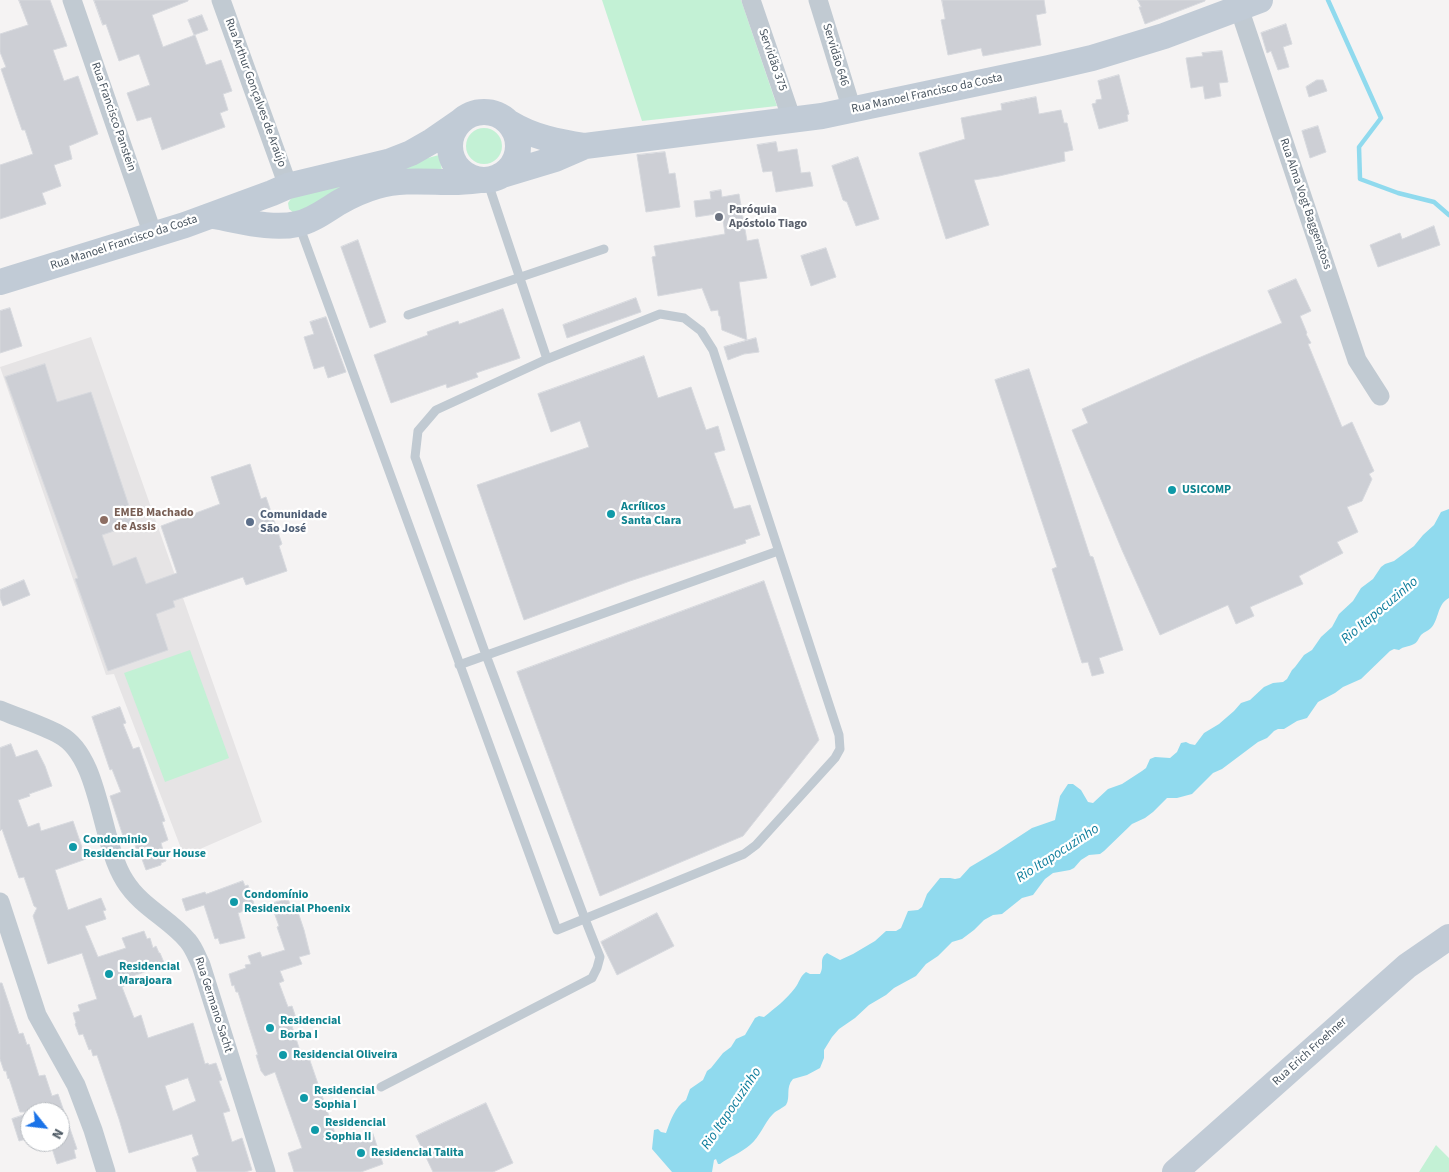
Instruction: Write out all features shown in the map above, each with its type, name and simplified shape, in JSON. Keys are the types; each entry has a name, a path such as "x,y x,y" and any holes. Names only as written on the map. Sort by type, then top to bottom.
{"main road":[{"name":"Rua Manoel Francisco da Costa","path":"510,123 532,134 568,144 585,146 792,120 852,110 1092,58 1164,36 1250,4"},
{"path":"210,216 280,190 388,162 411,153 432,141 461,121 469,116 479,112 491,112 502,116 510,123 516,134 518,146 511,168 490,178 470,177 461,171 451,152 452,135 461,121"},
{"name":"Rua Manoel Francisco da Costa","path":"0,282 210,216 256,224 288,224 313,218 356,193 377,186 393,183 422,181 454,182 490,178 555,158 585,146"},
{"path":"280,190 269,203 269,210 272,218 288,224"},
{"name":"Rua Erich Froehner","path":"1175,1172 1407,966 1449,937"}],"street":[{"name":"Rua Francisco Panstein","path":"72,0 153,235"},
{"name":"Rua Arthur Gonçalves de Araújo","path":"221,0 280,190"},
{"name":"Servidão 375","path":"751,0 792,120"},
{"name":"Servidão 646","path":"818,0 852,110"},
{"name":"Rua Alma Vogt Baggenstoss","path":"1250,4 1357,360 1380,396"},
{"name":"Rua Germano Sacht","path":"0,710 61,735 76,748 87,765 117,864 124,880 134,895 189,941 196,953 266,1172"},
{"path":"0,902 37,1014 76,1085 106,1172"}],"lane":[{"path":"490,178 519,277 547,359"},
{"path":"288,224 459,665 557,930 585,920 744,854 756,846 835,758 840,749 839,735 713,350 701,331 684,318 660,314 547,359 436,410 418,431 415,457 486,655 585,920 600,957 598,968 592,978 381,1087"},
{"path":"408,315 604,249"},
{"path":"459,665 778,551"}],"shaded area":[{"name":"EMEB Machado de Assis","path":"91,337 262,822 184,856 114,674 106,675 0,367"}],"green space":[{"path":"602,0 741,0 777,106 642,121"},
{"path":"484,128 496,134 502,146 496,158 484,164 472,158 466,146 472,134"},
{"path":"439,155 442,170 295,214 289,209 288,203 294,194"},
{"path":"190,650 229,758 165,782 124,673"},
{"path":"1436,1145 1449,1158 1449,1172 1419,1172"}],"water":[{"name":"Rio Itapocuzinho","path":"1449,509 1449,598 1442,604 1434,625 1421,635 1415,643 1399,650 1394,649 1390,651 1361,679 1318,702 1307,718 1297,721 1284,729 1274,731 1267,738 1258,742 1222,769 1213,773 1192,794 1177,798 1167,798 1145,818 1132,824 1100,854 1089,855 1070,870 1053,873 1045,879 1033,895 1022,898 1002,914 993,915 984,920 962,939 952,942 938,956 926,964 916,976 869,1005 839,1029 824,1050 824,1058 820,1068 807,1075 793,1079 789,1086 786,1105 773,1114 757,1138 746,1148 720,1164 718,1164 716,1159 714,1160 712,1172 672,1172 652,1149 654,1130 658,1129 666,1133 673,1115 686,1100 690,1089 703,1080 707,1071 731,1047 736,1039 745,1035 755,1018 759,1016 764,1017 788,996 806,972 820,974 824,955 827,953 840,960 875,941 886,931 896,931 901,928 908,911 918,910 922,907 927,894 940,878 960,878 970,867 1032,828 1055,820 1060,796 1068,784 1073,784 1081,790 1088,802 1093,803 1108,789 1122,784 1146,768 1150,759 1155,757 1170,758 1177,752 1181,743 1186,742 1195,745 1204,733 1219,724 1241,703 1250,700 1264,687 1273,683 1283,682 1287,679 1304,655 1312,650 1321,637 1332,627 1339,614 1353,601 1361,588 1373,579 1381,567 1394,561 1414,546 1434,525 1441,512"}],"building":[{"path":"19,0 50,0 67,46 53,50 64,81 78,76 98,134 69,146 72,159 54,165 61,186 42,193 46,204 0,219 0,165 33,154 25,130 22,130 1,69 6,67 0,52 0,34 28,25"},
{"path":"94,0 188,0 152,15 163,47 195,35 206,65 221,60 232,91 223,94 228,110 220,113 225,127 162,150 151,117 137,121 127,93 150,85 139,54 119,61 106,24 103,25"},
{"path":"942,0 1044,0 1046,13 1036,15 1041,45 983,56 981,48 948,55 941,20 945,19"},
{"path":"1138,0 1205,0 1205,1 1145,24"},
{"path":"202,15 208,30 194,35 188,20"},
{"path":"1286,24 1292,44 1283,47 1289,67 1278,70 1271,51 1267,53 1261,33"},
{"path":"1222,51 1228,82 1219,83 1221,96 1205,99 1203,86 1191,88 1186,58 1203,56 1202,53"},
{"path":"1119,75 1129,114 1127,115 1128,121 1099,129 1092,104 1096,103 1096,100 1102,99 1098,81"},
{"path":"1317,80 1323,80 1327,91 1309,97 1306,87"},
{"path":"1036,97 1039,114 1061,110 1064,123 1067,123 1073,150 1064,152 1065,161 974,180 989,225 946,239 919,153 965,139 961,118 1002,110 1001,104"},
{"path":"1318,126 1326,152 1310,158 1302,131"},
{"path":"776,142 778,152 797,149 801,173 810,172 813,186 776,192 772,171 763,172 757,145"},
{"path":"665,152 669,174 675,173 680,207 646,212 637,155"},
{"path":"858,157 879,219 856,226 847,202 843,200 832,166"},
{"path":"721,190 722,197 739,194 747,241 758,239 767,278 739,282 747,340 722,330 718,310 711,311 702,288 658,296 652,257 656,256 654,246 725,234 722,213 696,217 694,201 711,199 710,192"},
{"path":"1434,226 1440,245 1378,267 1370,245 1400,233 1402,239"},
{"path":"358,240 386,322 370,328 341,247"},
{"path":"826,248 836,277 811,286 801,256"},
{"name":"USICOMP","path":"1296,279 1311,311 1300,316 1311,343 1308,344 1342,427 1352,422 1374,471 1369,474 1372,479 1362,501 1347,507 1358,532 1337,542 1343,553 1299,576 1303,584 1250,607 1254,616 1236,624 1228,605 1160,635 1072,430 1088,423 1082,409 1282,323 1268,291"},
{"path":"636,298 641,312 567,338 563,325"},
{"path":"10,308 22,346 0,353 0,311"},
{"path":"503,309 520,358 476,373 478,377 447,388 446,384 391,403 374,355 428,335 427,332 458,321 459,324"},
{"path":"326,317 346,372 328,378 324,366 314,369 304,337 314,334 310,322"},
{"path":"756,338 759,352 744,354 728,360 724,347"},
{"name":"Acrílicos Santa Clara","path":"644,356 658,398 691,387 706,430 718,426 725,450 714,453 734,509 750,505 760,535 745,540 746,543 630,581 524,620 477,485 589,447 580,421 551,432 538,394"},
{"path":"45,364 57,402 91,392 135,524 102,535 113,566 136,557 146,584 177,573 161,526 220,504 211,477 250,464 261,499 266,497 282,544 279,546 287,571 246,585 243,577 173,601 175,607 156,614 168,650 108,671 75,579 78,578 5,377"},
{"path":"1029,369 1123,650 1099,658 1104,673 1092,676 1088,662 1082,663 1052,569 1057,567 995,380"},
{"path":"24,580 30,595 3,606 0,590"},
{"path":"764,581 819,740 743,836 600,896 517,672"},
{"path":"120,707 126,723 123,724 133,749 139,747 165,821 162,822 168,840 161,843 166,861 161,863 161,865 146,870 131,833 123,836 110,796 121,792 112,769 110,770 92,717"},
{"path":"11,744 16,757 37,750 45,766 52,786 18,800 28,827 39,823 41,831 73,821 86,859 55,870 68,910 101,898 106,910 103,911 106,919 85,926 98,957 126,948 122,938 144,931 147,939 150,938 153,948 156,946 165,965 124,979 126,985 122,987 134,1018 141,1015 148,1038 193,1023 205,1064 216,1063 222,1080 219,1081 230,1111 223,1113 232,1142 242,1138 252,1170 245,1172 197,1172 192,1158 199,1155 192,1134 129,1153 97,1055 93,1056 83,1034 79,1035 75,1024 73,1013 80,1011 78,1005 97,999 82,953 48,964 33,916 37,908 34,906 24,877 19,878 2,829 0,831 0,748","holes":["188,1078 196,1101 173,1111 165,1086"]},
{"path":"243,881 245,886 248,885 255,907 238,913 245,938 220,944 218,938 215,939 204,905 186,911 182,899 205,892 206,894"},
{"path":"288,898 290,905 295,903 310,954 299,957 302,964 280,971 284,981 279,983 288,1007 292,1006 297,1021 291,1023 301,1054 307,1052 338,1142 372,1131 383,1164 361,1172 294,1172 288,1153 302,1148 275,1072 265,1076 261,1071 256,1055 258,1055 238,992 236,992 234,985 232,986 229,974 246,968 245,965 251,964 248,956 260,952 262,957 285,950 271,904"},
{"path":"657,913 674,946 617,975 601,942"},
{"path":"0,983 2,983 19,1034 23,1033 27,1045 29,1044 39,1076 45,1075 52,1096 58,1094 61,1102 20,1102 20,1112 9,1078 6,1071 4,1071 0,1059"},
{"path":"486,1103 513,1163 493,1172 433,1172 416,1136"},
{"path":"20,1116 20,1141 19,1141 12,1119"},
{"path":"70,1129 77,1149 74,1150 76,1158 57,1164 53,1152 70,1152"}],"waterway":[{"path":"1328,0 1381,118 1359,147 1360,179 1398,193 1434,202 1449,215"}],"place":[{"name":"Paróquia Apóstolo Tiago","path":"719,217"},
{"name":"USICOMP","path":"1172,490"},
{"name":"Acrílicos Santa Clara","path":"611,514"},
{"name":"EMEB Machado de Assis","path":"104,520"},
{"name":"Comunidade São José","path":"250,522"},
{"name":"Condominio Residencial Four House","path":"73,847"},
{"name":"Condomínio Residencial Phoenix","path":"234,902"},
{"name":"Residencial Marajoara","path":"109,974"},
{"name":"Residencial Borba I","path":"270,1028"},
{"name":"Residencial Oliveira","path":"283,1055"},
{"name":"Residencial Sophia I","path":"304,1098"},
{"name":"Residencial Sophia II","path":"315,1130"},
{"name":"Residencial Talita","path":"361,1153"}]}
